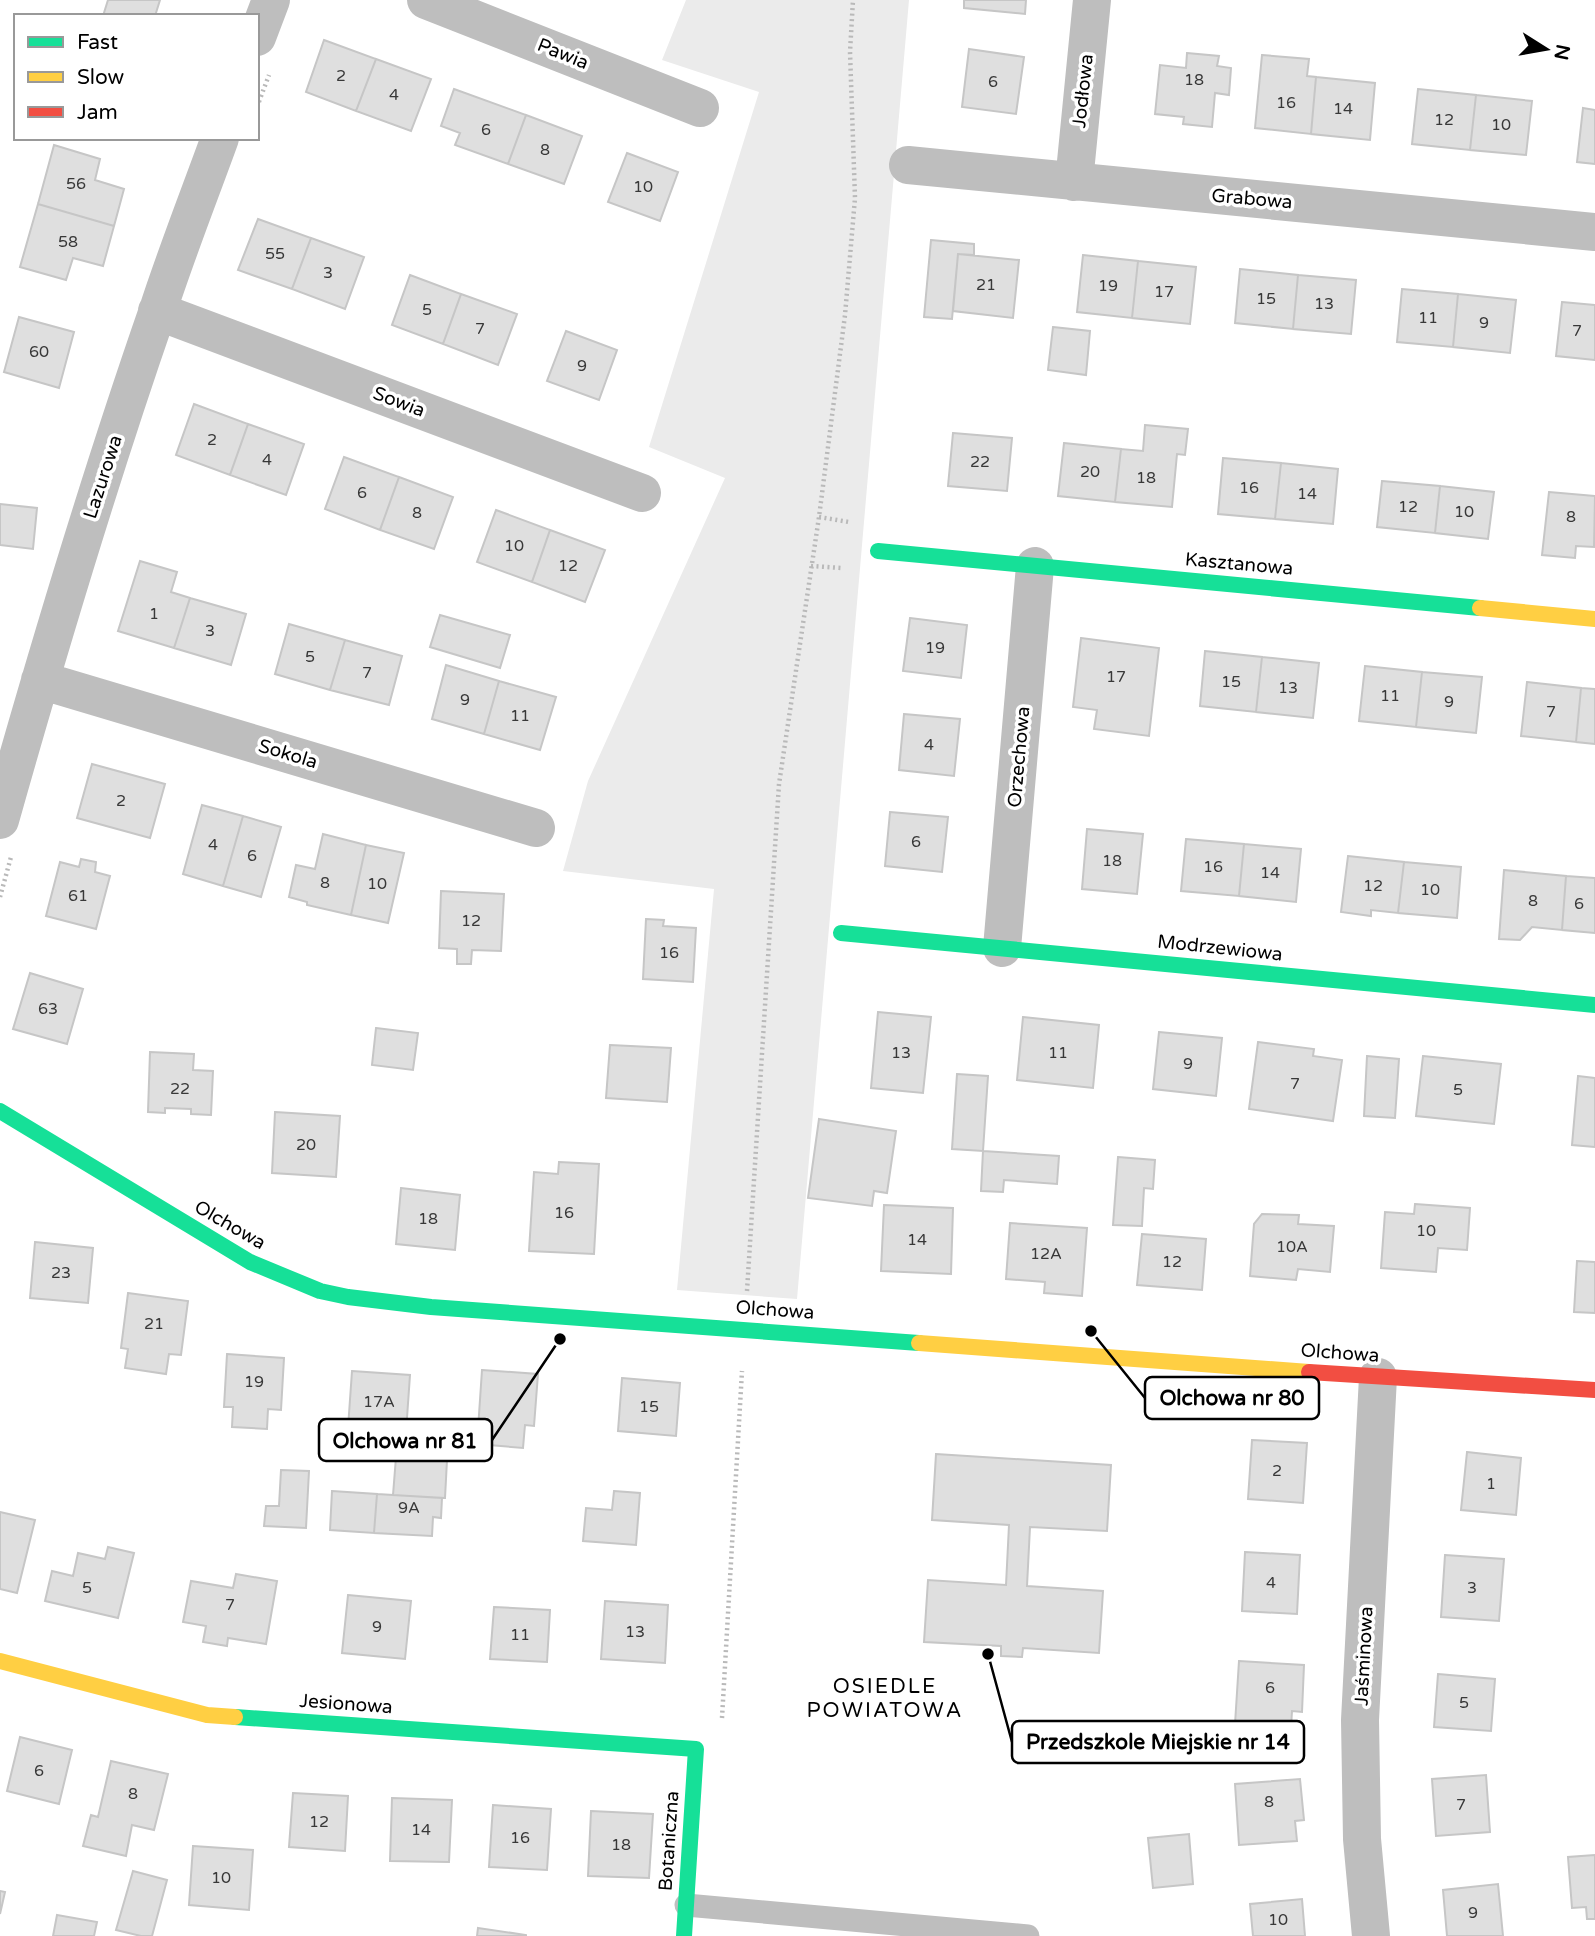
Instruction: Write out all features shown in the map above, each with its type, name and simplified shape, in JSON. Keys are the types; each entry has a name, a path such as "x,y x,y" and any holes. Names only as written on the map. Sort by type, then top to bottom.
{"street":[{"path":"259,32 271,0"},
{"name":"Pawia","path":"426,0 700,108"},
{"name":"Jodłowa","path":"1074,182 1092,0"},
{"name":"Lazurowa","path":"0,820 40,680 157,311 219,140"},
{"name":"Grabowa","path":"908,165 1595,232"},
{"name":"Sowia","path":"157,311 642,494"},
{"name":"Kasztanowa","path":"878,551 1595,619"},
{"name":"Orzechowa","path":"1002,948 1035,566"},
{"name":"Sokola","path":"40,680 536,828"},
{"name":"Modrzewiowa","path":"841,933 1595,1005"},
{"name":"Olchowa","path":"0,1111 250,1262 308,1287 348,1297 431,1307 1378,1377 1595,1390"},
{"name":"Jaśminowa","path":"1371,1936 1362,1839 1360,1744 1378,1377"},
{"name":"Jesionowa","path":"0,1661 208,1715 696,1749"},
{"name":"Botaniczna","path":"684,1936 696,1749"}],"lane":[{"path":"686,1905 1028,1936"}],"path":[{"path":"747,1296 779,784 819,517 845,315 855,198 850,52 853,0"},
{"path":"722,1722 742,1359"}],"shaded area":[{"path":"686,0 909,0 797,1299 677,1290 714,889 563,871 588,781 725,478 649,447 759,92 662,60"}],"building":[{"path":"108,0 160,0 156,14 104,14"},
{"path":"964,0 1026,0 1025,14 964,8"},
{"path":"324,40 376,59 356,111 306,92"},
{"path":"969,49 1024,57 1016,114 962,107"},
{"path":"1187,53 1219,56 1217,66 1231,68 1229,95 1215,93 1212,127 1183,124 1184,117 1155,114 1160,65 1186,68"},
{"path":"1262,55 1309,59 1307,76 1316,77 1311,134 1255,128"},
{"path":"376,59 431,79 411,131 356,111"},
{"path":"1316,77 1375,83 1370,140 1311,134"},
{"path":"454,89 526,115 508,164 455,145 460,133 441,126"},
{"path":"1418,89 1476,95 1470,150 1412,144"},
{"path":"1476,95 1532,101 1526,155 1470,150"},
{"path":"1583,108 1595,110 1595,164 1577,162"},
{"path":"526,115 582,136 564,184 508,164"},
{"path":"54,145 100,159 95,180 124,189 114,226 38,204"},
{"path":"627,153 678,172 660,221 608,202"},
{"path":"38,204 114,226 103,266 73,258 66,280 20,267"},
{"path":"258,219 311,238 292,289 238,270"},
{"path":"311,238 364,257 345,309 292,289"},
{"path":"931,240 974,244 974,255 958,254 952,319 924,317"},
{"path":"958,254 1019,260 1013,318 953,311"},
{"path":"1083,255 1138,261 1132,318 1077,312"},
{"path":"1138,261 1196,267 1190,324 1132,318"},
{"path":"1240,269 1298,275 1293,329 1235,323"},
{"path":"410,275 461,294 443,344 392,325"},
{"path":"1298,275 1356,280 1351,334 1293,329"},
{"path":"1402,289 1458,294 1453,347 1397,342"},
{"path":"461,294 517,314 498,365 443,344"},
{"path":"1458,294 1516,300 1510,353 1453,347"},
{"path":"1562,302 1595,305 1595,360 1556,356"},
{"path":"19,317 74,332 59,388 4,372"},
{"path":"1053,327 1090,331 1086,375 1048,370"},
{"path":"566,331 617,350 599,400 547,381"},
{"path":"194,404 248,424 230,475 176,455"},
{"path":"248,424 304,444 286,495 230,475"},
{"path":"1145,425 1188,429 1185,455 1177,454 1172,507 1115,502 1121,449 1143,451"},
{"path":"953,433 1012,438 1007,491 948,486"},
{"path":"1064,443 1121,449 1115,502 1058,496"},
{"path":"344,457 399,477 380,530 325,509"},
{"path":"1223,458 1281,463 1275,519 1218,514"},
{"path":"1281,463 1338,469 1333,524 1275,519"},
{"path":"399,477 453,497 434,549 380,530"},
{"path":"1382,481 1440,486 1435,533 1377,527"},
{"path":"1440,486 1494,492 1488,539 1435,533"},
{"path":"1549,492 1595,496 1594,547 1576,546 1575,558 1542,555"},
{"path":"0,504 37,508 33,549 0,545"},
{"path":"496,510 550,530 532,582 477,562"},
{"path":"550,530 605,550 585,602 532,582"},
{"path":"140,561 177,572 171,592 190,598 174,648 118,631"},
{"path":"190,598 246,614 231,665 174,648"},
{"path":"440,615 510,635 500,668 430,647"},
{"path":"910,618 967,625 961,678 903,671"},
{"path":"289,624 345,640 330,690 275,674"},
{"path":"1081,638 1159,648 1149,736 1094,729 1097,710 1073,707"},
{"path":"345,640 402,656 389,705 330,690"},
{"path":"1205,651 1262,657 1256,712 1200,706"},
{"path":"1262,657 1319,663 1313,718 1256,712"},
{"path":"446,665 499,681 484,734 432,719"},
{"path":"1365,666 1422,672 1416,727 1359,721"},
{"path":"1422,672 1482,677 1476,733 1416,727"},
{"path":"499,681 556,697 540,750 484,734"},
{"path":"1527,682 1581,688 1576,742 1521,736"},
{"path":"1581,688 1595,689 1595,744 1576,742"},
{"path":"904,714 960,719 954,776 899,770"},
{"path":"92,764 165,784 150,838 77,818"},
{"path":"202,805 243,816 223,886 183,874"},
{"path":"890,812 948,817 942,872 885,866"},
{"path":"243,816 281,827 261,897 223,886"},
{"path":"1087,829 1143,834 1137,894 1082,889"},
{"path":"323,834 366,845 351,915 307,905 307,902 289,897 296,865 315,869"},
{"path":"1186,839 1244,844 1239,896 1181,891"},
{"path":"1244,844 1301,849 1296,902 1239,896"},
{"path":"366,845 404,853 388,923 351,915"},
{"path":"1348,856 1404,862 1398,913 1371,910 1371,916 1341,912"},
{"path":"81,859 96,862 95,872 110,876 96,929 46,916 60,862 79,867"},
{"path":"1404,862 1461,867 1457,918 1398,913"},
{"path":"1504,870 1566,876 1562,930 1532,927 1520,940 1499,939"},
{"path":"1566,876 1595,878 1595,933 1562,930"},
{"path":"441,891 504,894 501,951 472,950 471,964 457,964 457,949 439,948"},
{"path":"646,919 664,920 663,926 696,928 693,982 643,979"},
{"path":"30,973 83,989 67,1044 13,1029"},
{"path":"878,1012 931,1017 923,1093 871,1088"},
{"path":"1023,1017 1099,1025 1093,1088 1017,1080"},
{"path":"376,1028 418,1033 413,1070 372,1065"},
{"path":"1159,1032 1222,1038 1216,1096 1153,1089"},
{"path":"1258,1042 1314,1049 1313,1056 1342,1060 1333,1121 1249,1109"},
{"path":"610,1045 671,1048 667,1102 606,1098"},
{"path":"150,1052 194,1054 193,1070 213,1071 211,1115 191,1114 191,1109 165,1108 165,1113 148,1112"},
{"path":"1367,1056 1399,1059 1395,1118 1364,1116"},
{"path":"1423,1056 1501,1064 1494,1124 1416,1116"},
{"path":"957,1074 988,1076 983,1151 952,1149"},
{"path":"1578,1076 1595,1078 1595,1147 1572,1145"},
{"path":"275,1112 340,1116 336,1177 272,1173"},
{"path":"819,1119 896,1131 887,1193 874,1191 872,1206 808,1198"},
{"path":"983,1151 1059,1156 1057,1184 1004,1180 1003,1192 981,1191"},
{"path":"1118,1157 1155,1160 1153,1189 1144,1188 1142,1226 1113,1225"},
{"path":"559,1162 599,1164 594,1254 529,1251 534,1172 558,1174"},
{"path":"401,1188 460,1195 455,1250 396,1244"},
{"path":"1415,1204 1470,1208 1467,1250 1438,1248 1436,1272 1381,1268 1385,1212 1414,1214"},
{"path":"884,1205 953,1208 951,1274 881,1271"},
{"path":"1262,1214 1299,1215 1298,1224 1334,1226 1330,1272 1298,1269 1296,1280 1250,1276 1254,1224"},
{"path":"1010,1223 1087,1228 1082,1296 1044,1293 1045,1282 1006,1279"},
{"path":"1142,1234 1206,1239 1202,1290 1137,1285"},
{"path":"35,1242 93,1248 88,1303 30,1298"},
{"path":"1577,1261 1595,1262 1595,1313 1574,1312"},
{"path":"128,1293 188,1301 181,1355 169,1354 166,1374 125,1368 128,1349 121,1348"},
{"path":"227,1354 284,1358 281,1410 268,1409 267,1429 232,1427 233,1407 224,1407"},
{"path":"482,1370 538,1374 534,1426 525,1425 523,1448 477,1444"},
{"path":"352,1371 410,1375 406,1432 348,1428"},
{"path":"622,1378 680,1383 676,1436 618,1431"},
{"path":"1252,1440 1307,1443 1303,1503 1248,1499"},
{"path":"1467,1452 1521,1458 1516,1515 1461,1510"},
{"path":"936,1454 1111,1465 1107,1531 1030,1527 1027,1586 1103,1591 1099,1653 1023,1648 1022,1657 1001,1656 1001,1646 924,1642 928,1580 1006,1585 1009,1525 932,1520"},
{"path":"396,1457 447,1460 445,1498 393,1495"},
{"path":"281,1470 309,1471 306,1528 264,1526 266,1506 279,1506"},
{"path":"332,1491 377,1494 374,1533 330,1530"},
{"path":"614,1491 640,1493 636,1545 583,1541 586,1508 612,1510"},
{"path":"377,1494 442,1498 441,1518 433,1517 432,1536 374,1533"},
{"path":"0,1512 35,1520 17,1593 0,1589"},
{"path":"108,1547 134,1553 118,1618 45,1601 52,1571 73,1576 78,1553 105,1559"},
{"path":"1245,1552 1300,1555 1297,1614 1242,1611"},
{"path":"1445,1555 1504,1559 1499,1621 1441,1617"},
{"path":"236,1574 277,1581 266,1644 228,1638 227,1646 203,1642 206,1626 183,1622 191,1581 233,1588"},
{"path":"348,1595 411,1601 405,1659 342,1653"},
{"path":"605,1601 668,1605 665,1663 601,1659"},
{"path":"494,1607 550,1610 547,1662 490,1659"},
{"path":"1239,1661 1304,1665 1302,1712 1292,1711 1291,1728 1235,1724"},
{"path":"1438,1674 1495,1679 1491,1731 1434,1727"},
{"path":"20,1737 72,1750 59,1804 7,1791"},
{"path":"111,1761 168,1774 154,1830 132,1825 126,1856 83,1846 91,1815 98,1817"},
{"path":"1486,1775 1490,1832 1436,1836 1432,1779"},
{"path":"1300,1779 1304,1820 1295,1821 1297,1841 1239,1845 1235,1784"},
{"path":"293,1793 348,1796 345,1851 289,1847"},
{"path":"392,1798 452,1800 449,1862 390,1861"},
{"path":"493,1805 551,1809 547,1870 489,1867"},
{"path":"591,1811 653,1814 649,1878 588,1876"},
{"path":"1189,1834 1193,1884 1153,1888 1148,1838"},
{"path":"193,1846 253,1850 249,1910 189,1905"},
{"path":"1595,1855 1595,1919 1587,1919 1586,1907 1572,1908 1568,1857"},
{"path":"133,1871 167,1880 152,1936 116,1930"},
{"path":"1498,1884 1503,1936 1447,1936 1443,1890"},
{"path":"0,1891 5,1892 0,1914"},
{"path":"1302,1899 1305,1936 1253,1936 1250,1904"},
{"path":"57,1915 97,1922 94,1936 53,1936"},
{"path":"478,1928 526,1935 526,1936 477,1936"}],"traffic: fast":[{"path":"878,551 1480,608"},
{"path":"841,933 1595,1005"},
{"path":"0,1111 250,1262 320,1291 431,1307 919,1343"},
{"path":"235,1717 696,1749 684,1936"}],"traffic: slow":[{"path":"1480,608 1595,619"},
{"path":"919,1343 1309,1372"},
{"path":"0,1661 207,1715 235,1717"}],"traffic: jam":[{"path":"1309,1372 1595,1390"}],"place":[{"name":"Olchowa nr 80","path":"1091,1331"},
{"name":"Olchowa nr 81","path":"560,1339"},
{"name":"Przedszkole Miejskie nr 14","path":"988,1654"}],"district":[{"name":"OSIEDLE POWIATOWA","path":"885,1698"}]}
